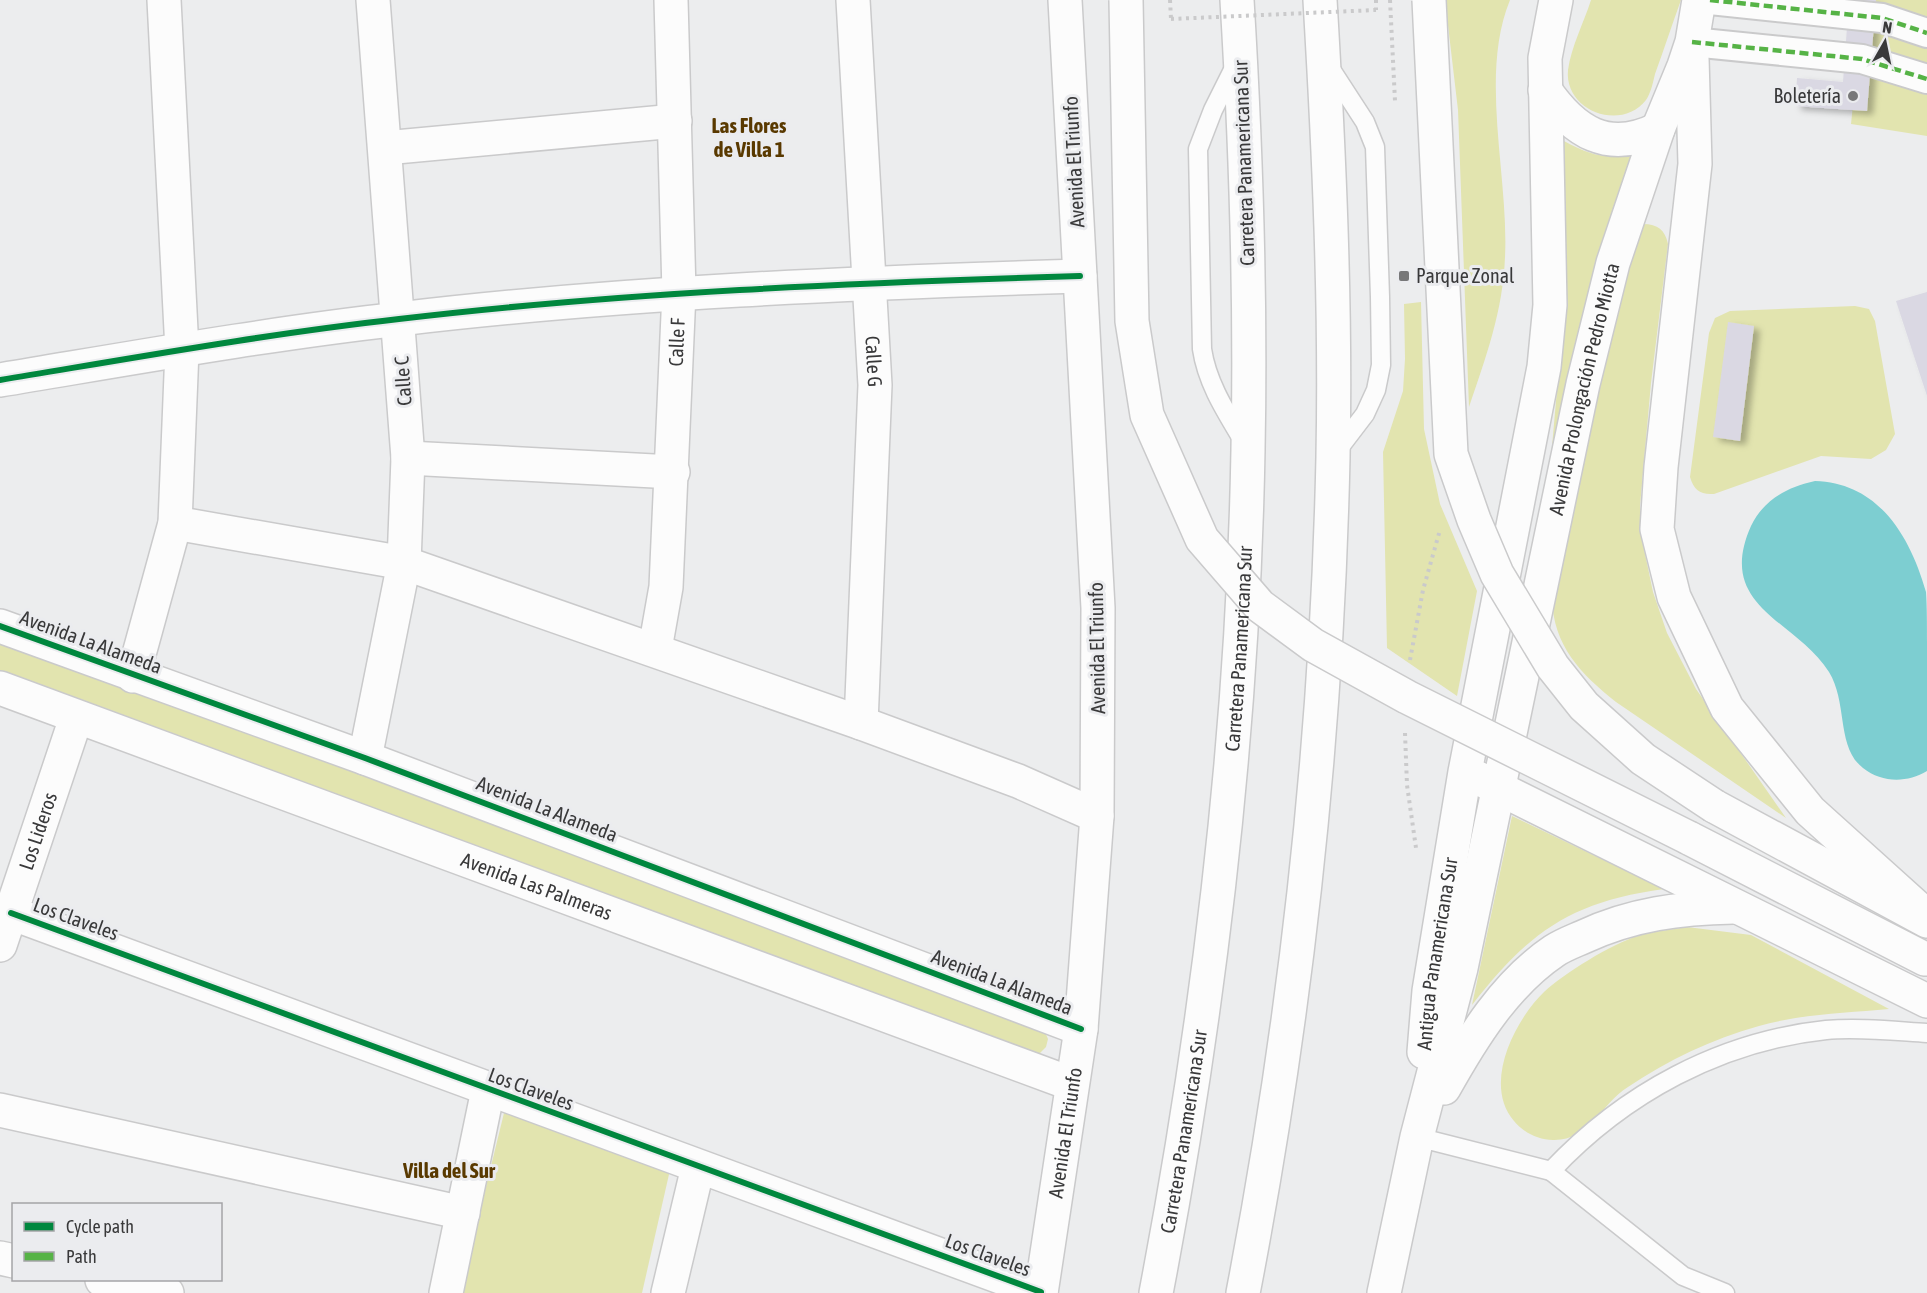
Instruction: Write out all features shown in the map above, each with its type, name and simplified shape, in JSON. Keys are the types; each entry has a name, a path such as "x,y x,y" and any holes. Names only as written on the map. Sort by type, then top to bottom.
{"main road":[{"path":"133,676 175,524 182,350 164,0"},
{"name":"Calle C","path":"365,758 404,563 408,458 373,0"},
{"name":"Calle F","path":"656,649 666,587 673,472 679,292 671,0"},
{"name":"Calle G","path":"853,0 875,385 861,723"},
{"name":"Avenida El Triunfo","path":"1041,1293 1081,1029 1097,816 1098,608 1065,0"},
{"path":"1126,0 1132,321 1147,415 1202,539 1260,606 1313,645 1407,698 1689,838 1926,960"},
{"name":"Carretera Panamericana Sur","path":"1156,1293 1196,1070 1230,760 1242,606 1248,450 1247,252 1237,0"},
{"path":"1243,1293 1263,1189 1294,972 1314,780 1327,614 1333,455 1331,251 1320,0"},
{"path":"1430,0 1451,453 1474,520 1497,574 1553,667 1584,706 1643,759 1714,806 1927,921"},
{"name":"Avenida Prolongación Pedro Miotta","path":"1465,772 1547,347 1550,305 1550,187 1545,90 1548,32 1556,0"},
{"name":"Avenida Prolongación Pedro Miotta","path":"1497,787 1607,285 1658,129 1692,42 1699,0"},
{"path":"1692,42 1695,164 1660,467 1658,529 1674,597 1727,708 1810,811 1927,916"},
{"path":"1545,90 1571,122 1605,138 1628,141 1658,129"},
{"path":"385,148 675,122"},
{"path":"0,380 182,350 399,319 679,292 868,282 1080,276"},
{"path":"408,458 673,472"},
{"path":"175,524 404,563 656,649 861,723 1018,781 1097,816"},
{"name":"Avenida La Alameda","path":"0,626 365,758 1081,1029"},
{"name":"Avenida Las Palmeras","path":"0,688 76,718 1072,1084"},
{"name":"Los Lideros","path":"0,945 76,718"},
{"path":"1465,772 1927,1001"},
{"name":"Antigua Panamericana Sur","path":"1417,1137 1429,991 1465,772"},
{"name":"Antigua Panamericana Sur","path":"1384,1293 1417,1137 1461,968 1497,787"},
{"path":"1417,1137 1470,1041 1508,993 1555,951 1606,926 1650,914 1684,908 1740,907"},
{"name":"Los Claveles","path":"11,913 1041,1293"},
{"path":"446,1293 488,1090"},
{"path":"0,1110 463,1213"},
{"path":"668,1293 698,1167"},
{"path":"107,1281 167,1293"}],"street":[{"path":"1710,0 1882,18 1927,33"},
{"path":"1692,42 1862,58 1927,79"}],"lane":[{"path":"1240,55 1205,129 1198,149 1198,168 1204,363 1220,402 1248,450"},
{"path":"1324,59 1365,122 1377,156 1381,364 1376,390 1365,414 1333,455"},
{"path":"1551,1171 1572,1148 1615,1114 1662,1083 1705,1060 1766,1040 1828,1030 1927,1034"},
{"path":"1417,1137 1551,1171 1683,1276 1725,1293"}],"path":[{"path":"1170,0 1171,19 1376,10 1376,0"},
{"path":"1390,0 1395,101"},
{"path":"1408,671 1418,610 1442,522"},
{"path":"1405,723 1407,785 1420,872 1447,878"}],"green space":[{"path":"1445,0 1510,0 1501,29 1496,93 1505,226 1504,277 1493,334 1469,407 1458,110"},
{"path":"1591,0 1681,0 1648,97 1635,110 1623,115 1596,112 1584,106 1575,96 1569,84 1570,61"},
{"path":"1864,0 1927,0 1927,136 1851,124"},
{"path":"1564,141 1601,156 1641,152 1548,492 1562,333"},
{"path":"1643,224 1653,225 1660,229 1668,244 1651,383 1640,506 1644,549 1653,592 1667,633 1696,689 1786,818 1616,702 1591,681 1563,645 1554,615 1552,598 1603,337"},
{"path":"1421,302 1424,429 1440,504 1477,591 1457,696 1387,648 1383,452 1403,391 1404,304"},
{"path":"1855,306 1869,309 1875,321 1895,434 1886,450 1871,459 1821,456 1714,494 1698,491 1690,477 1709,333 1715,318 1730,311"},
{"path":"0,642 1042,1025 1048,1039 1046,1047 1036,1057 0,679"},
{"path":"1512,816 1664,889 1602,902 1554,924 1513,958 1472,1005"},
{"path":"1687,927 1751,935 1889,1009 1824,1014 1775,1022 1742,1031 1691,1051 1643,1077 1619,1094 1576,1135 1565,1139 1547,1140 1531,1135 1522,1129 1505,1106 1501,1089 1502,1071 1513,1035 1533,1004 1563,977 1615,945 1644,934"},
{"path":"504,1113 670,1170 642,1293 460,1293"}],"water":[{"path":"1815,481 1837,484 1857,491 1874,502 1888,516 1911,551 1926,592 1927,771 1911,778 1886,779 1870,773 1855,759 1845,737 1839,697 1829,672 1814,654 1764,610 1751,594 1743,576 1743,553 1756,517 1770,501 1786,491"}],"building":[{"path":"1849,0 1876,0 1867,111 1795,106 1797,78 1843,82"},
{"path":"1927,292 1927,396 1896,301"},
{"path":"1728,322 1754,326 1740,441 1713,437"}],"marked path":[{"path":"1710,0 1882,18 1927,33"},
{"path":"1692,42 1862,59 1927,79"}],"cycle path":[{"path":"0,380 299,332 484,310 740,290 1080,276"},
{"path":"0,626 365,758 1081,1029"},
{"path":"11,913 1041,1292"}],"place":[{"name":"Boletería","path":"1853,96"},
{"name":"Parque Zonal","path":"1404,276"}],"district":[{"name":"Las Flores de Villa 1","path":"749,138"},
{"name":"Villa del Sur","path":"449,1171"}]}
